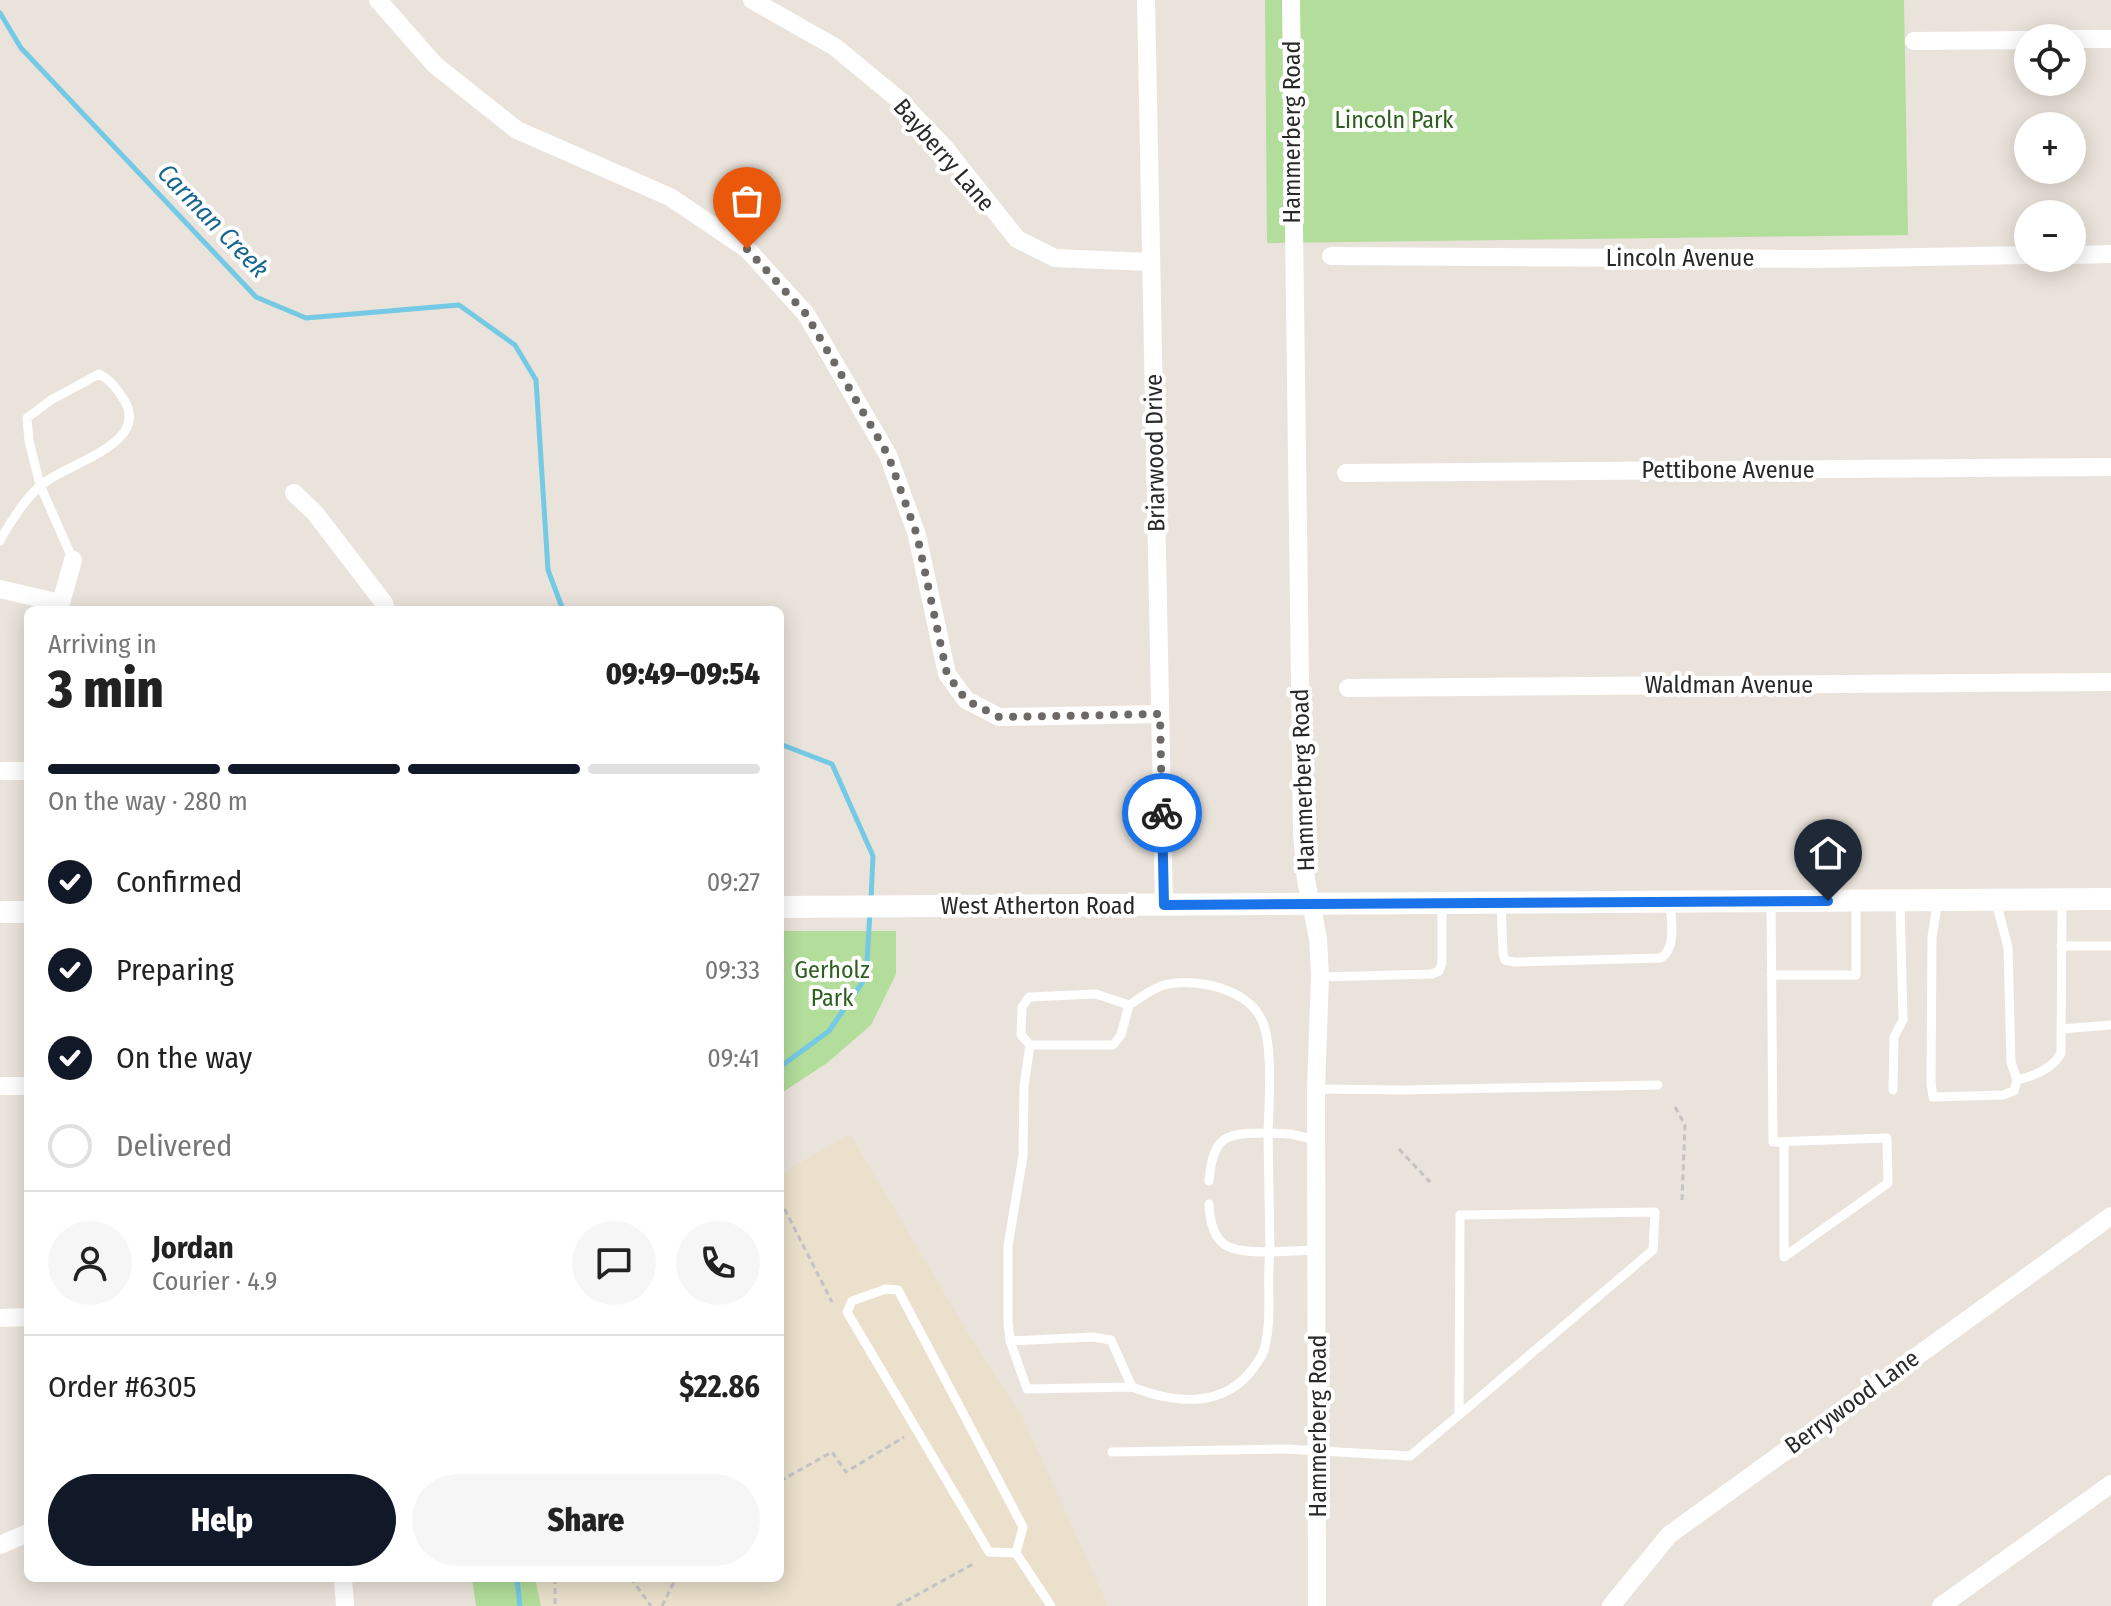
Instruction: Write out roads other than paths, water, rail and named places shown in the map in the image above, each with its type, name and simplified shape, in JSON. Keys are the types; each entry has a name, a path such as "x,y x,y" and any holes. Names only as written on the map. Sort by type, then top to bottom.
{"street":[{"path":"378,0 435,65 517,130 670,197 747,249 806,314 888,455 917,535 947,674 966,700 999,717 1160,714"},
{"name":"Bayberry Lane","path":"752,0 783,6 898,99 945,148 1017,239 1055,258 1150,262"},
{"name":"Briarwood Drive","path":"1146,0 1164,905"},
{"name":"Hammerberg Road","path":"1291,0 1302,833 1306,880 1318,938 1320,977 1316,1089 1317,1606"},
{"path":"2086,39 2111,39"},
{"path":"1914,41 2014,40"},
{"path":"2086,255 2111,254"},
{"name":"Lincoln Avenue","path":"1331,256 1815,259 2014,255"},
{"name":"Pettibone Avenue","path":"1346,473 2111,467"},
{"path":"294,493 315,513 385,606"},
{"path":"0,589 60,606 73,560"},
{"name":"Waldman Avenue","path":"1348,688 2111,682"},
{"path":"0,771 24,771"},
{"name":"West Atherton Road","path":"784,907 2111,899"},
{"path":"0,912 24,912"},
{"path":"0,1086 24,1086"},
{"name":"Berrywood Lane","path":"1611,1606 1669,1535 2111,1216"},
{"path":"0,1318 24,1317"},
{"path":"1941,1606 2111,1484"},
{"path":"0,1545 24,1535"},
{"path":"343,1582 345,1606"}],"lane":[{"path":"0,541 40,485 99,451 123,435 129,427 130,410 115,386 99,374 91,376 27,418 29,441 40,485 73,560"},
{"path":"2017,1080 2034,1076 2057,1062 2061,1053 2062,899"},
{"path":"1938,900 1932,937 1933,1097 2003,1095 2014,1091 2017,1080 2011,1062 2008,947 1995,900"},
{"path":"1771,975 1856,975 1856,901"},
{"path":"1893,1090 1894,1037 1903,1020 1900,901"},
{"path":"1771,902 1773,1142 1887,1138 1888,1183 1784,1257 1784,1142"},
{"path":"1501,904 1503,953 1505,960 1515,962 1661,958 1671,946 1670,903"},
{"path":"1320,977 1432,974 1439,971 1442,963 1442,905"},
{"path":"2061,946 2111,946"},
{"path":"1030,1045 1024,1086 1023,1156 1008,1246 1010,1341 1027,1389 1132,1387 1175,1400 1203,1400 1237,1385 1249,1373 1263,1353 1267,1334 1270,1252 1267,1046 1263,1022 1235,994 1213,985 1190,982 1160,987 1129,1005 1121,1035 1113,1045 1030,1045 1021,1035 1022,1007 1029,997 1096,994 1129,1005"},
{"path":"2061,1029 2111,1025"},
{"path":"1316,1089 1658,1085"},
{"path":"1209,1181 1211,1161 1219,1144 1236,1133 1290,1134 1317,1140"},
{"path":"1209,1204 1210,1226 1217,1238 1241,1252 1318,1250"},
{"path":"1112,1452 1318,1450 1410,1456 1459,1415 1653,1250 1655,1212 1460,1215 1459,1415"},
{"path":"1016,1553 989,1552 847,1312 852,1301 886,1289 898,1290 1023,1527 1016,1553 1051,1606"},
{"path":"1010,1341 1093,1337 1111,1340 1132,1387"}],"waterway":[{"name":"Carman Creek","path":"0,13 21,48 256,297 306,318 459,305 515,345 536,380 548,570 562,606"},
{"name":"Carman Creek","path":"784,746 832,764 873,856 871,899"},
{"name":"Carman Creek","path":"784,1064 829,1031 866,977 870,912"},
{"name":"Carman Creek","path":"517,1582 520,1606"}],"park label":[{"name":"Lincoln Park","path":"1394,120"},
{"name":"Gerholz Park","path":"832,984"}]}
